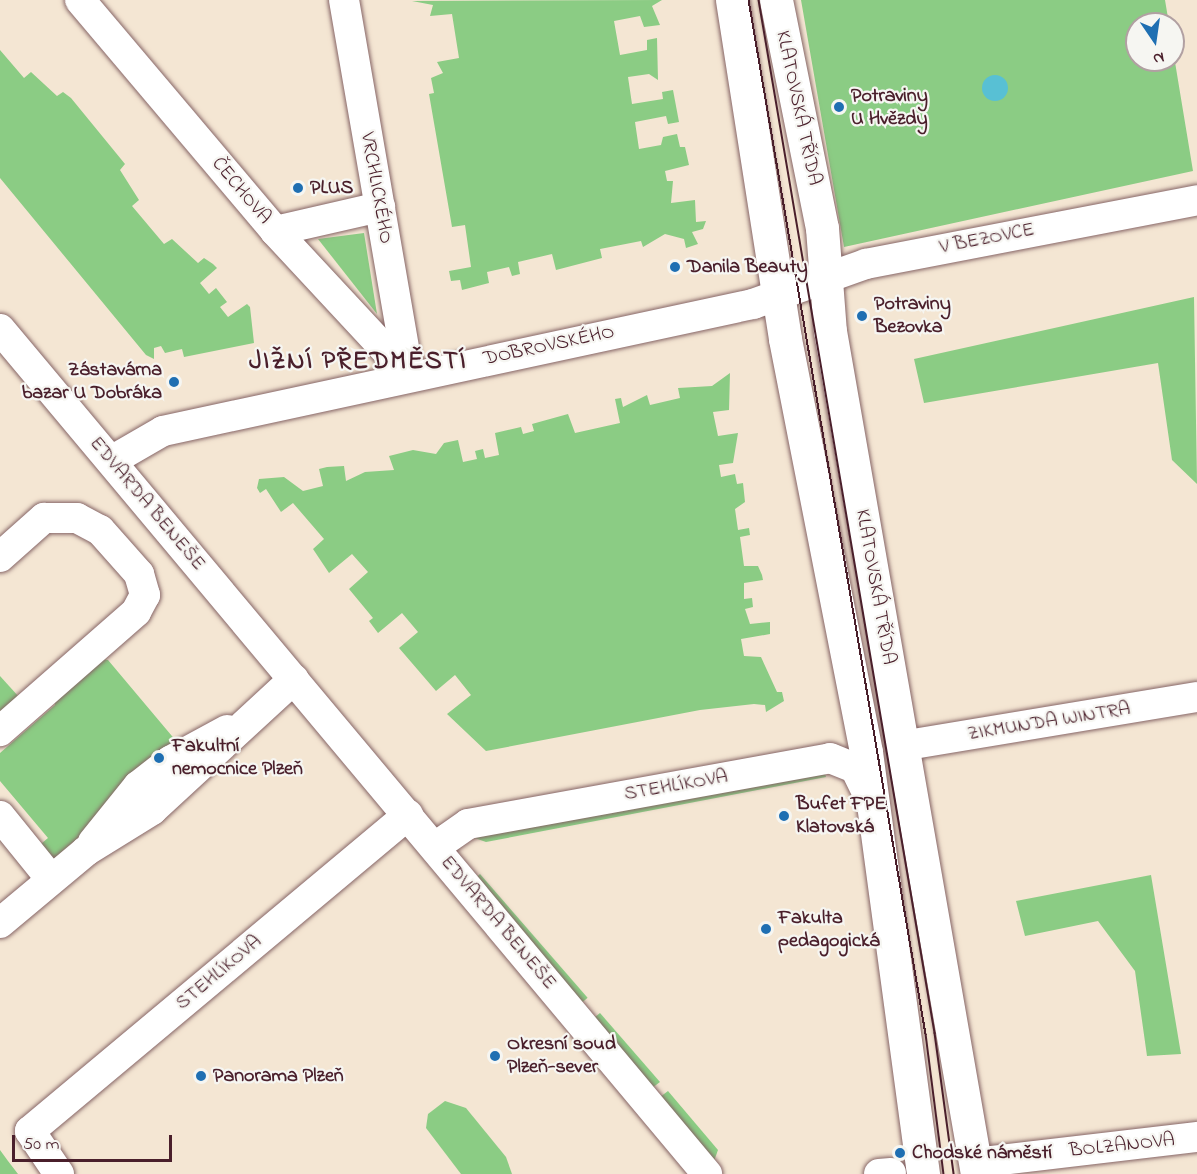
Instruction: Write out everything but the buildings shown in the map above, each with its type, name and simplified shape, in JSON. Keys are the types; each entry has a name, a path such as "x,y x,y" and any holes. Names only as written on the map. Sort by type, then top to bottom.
{"main road":[{"name":"KLATOVSKÁ TŘÍDA","path":"732,0 815,503 841,605 923,1174"},
{"name":"KLATOVSKÁ TŘÍDA","path":"776,0 801,113 902,746 976,1168"}],"street":[{"name":"ČECHOVA","path":"80,0 275,231 409,375"},
{"name":"VRCHLICKÉHO","path":"344,0 409,375"},
{"name":"V BEZOVCE","path":"781,293 826,277 1000,236 1197,200"},
{"path":"275,231 380,207"},
{"name":"DOBROVSKÉHO","path":"111,461 163,431 409,375 753,304 781,293"},
{"name":"EDVARDA BENEŠE","path":"0,329 435,847 701,1172"},
{"path":"0,557 44,518 78,518 100,530 139,574 145,595 136,612 0,731"},
{"path":"2,933 51,879 86,851 138,786 170,761 240,724 294,679"},
{"name":"ZIKMUNDA WINTRA","path":"902,746 1197,697"},
{"name":"STEHLÍKOVA","path":"435,847 468,824 830,758 855,768 869,797"},
{"name":"STEHLÍKOVA","path":"59,1174 30,1131 408,815"},
{"path":"0,816 51,879"},
{"name":"BOLZANOVA","path":"976,1168 1197,1137"}],"green space":[{"path":"662,0 652,6 660,25 644,27 640,16 614,21 620,55 647,50 647,40 657,38 658,80 649,74 628,77 632,104 663,99 662,92 673,90 679,122 668,124 666,116 635,122 639,149 661,145 663,137 677,134 680,147 685,147 689,165 665,171 667,181 673,181 671,203 695,200 696,222 706,221 703,229 692,232 698,244 686,248 684,239 665,234 643,247 641,241 600,249 602,258 556,270 552,254 518,262 520,274 512,276 509,267 487,272 489,283 462,290 460,280 451,281 449,271 471,267 465,225 452,227 429,94 434,93 431,78 443,73 437,62 459,58 452,14 430,16 433,5 412,1"},
{"path":"801,0 1165,0 1167,12 1125,12 1125,72 1177,72 1193,171 844,247"},
{"path":"0,50 24,78 31,72 57,96 63,92 71,98 125,164 120,170 139,200 132,206 164,244 172,239 198,263 204,258 217,268 200,283 209,294 216,288 227,302 220,307 228,317 247,304 250,307 254,343 184,357 182,349 165,353 161,346 154,348 154,359 146,355 0,178"},
{"path":"364,233 377,314 318,239"},
{"path":"1194,297 1197,484 1172,460 1158,363 924,403 914,359"},
{"path":"730,373 729,410 713,412 718,436 738,433 733,463 719,465 721,477 735,474 737,484 743,483 745,502 735,509 738,530 749,528 750,535 740,537 744,566 758,566 763,580 744,583 744,599 752,598 753,607 745,609 750,624 770,622 770,634 741,639 744,656 761,657 777,692 782,692 784,701 766,712 765,705 754,704 700,710 486,751 447,714 471,695 455,675 436,691 399,648 418,632 402,613 378,633 369,621 373,618 349,589 368,572 352,554 329,573 313,549 324,539 293,503 281,512 266,489 260,493 257,488 259,479 284,477 303,491 323,486 319,469 327,467 344,466 346,481 365,472 394,470 389,456 413,450 436,454 444,443 458,440 463,462 477,459 475,451 483,449 485,458 499,455 495,433 521,427 523,434 534,431 532,424 568,414 575,433 620,423 615,399 621,398 623,407 647,395 650,405 680,398 678,388 712,386"},
{"path":"96,658 108,660 182,748 50,862 36,848 48,838 0,781 0,753 55,705 54,694"},
{"path":"0,676 19,697 0,723"},
{"path":"825,773 826,777 486,842 466,835"},
{"path":"480,874 588,998 579,1005 472,881"},
{"path":"1151,875 1181,1054 1147,1056 1135,971 1098,921 1025,936 1016,901"},
{"path":"600,1013 660,1082 648,1091 590,1021"},
{"path":"668,1091 718,1150 714,1161 656,1100"},
{"path":"445,1101 466,1108 506,1157 512,1174 461,1174 426,1128 428,1114"},
{"path":"0,1150 8,1161 18,1174 0,1174"}],"water":[{"path":"995,75 1004,79 1008,88 1004,97 995,101 986,97 982,88 986,79"}],"tram line":[{"path":"749,0 926,1034 944,1174"},
{"path":"759,0 935,1033 954,1174"}],"place":[{"name":"Potraviny U Hvězdy","path":"839,107"},
{"name":"PLUS","path":"298,188"},
{"name":"Danila Beauty","path":"675,267"},
{"name":"Potraviny Bezovka","path":"862,316"},
{"name":"Zástavárna bazar U Dobráka","path":"174,382"},
{"name":"Fakultní nemocnice Plzeň","path":"159,758"},
{"name":"Bufet FPE Klatovská","path":"784,816"},
{"name":"Fakulta pedagogická","path":"766,929"},
{"name":"Okresní soud Plzeň-sever","path":"495,1056"},
{"name":"Panorama Plzeň","path":"201,1076"},
{"name":"Chodské náměstí","path":"900,1153"}],"district":[{"name":"JIŽNÍ PŘEDMĚSTÍ","path":"358,363"}]}
